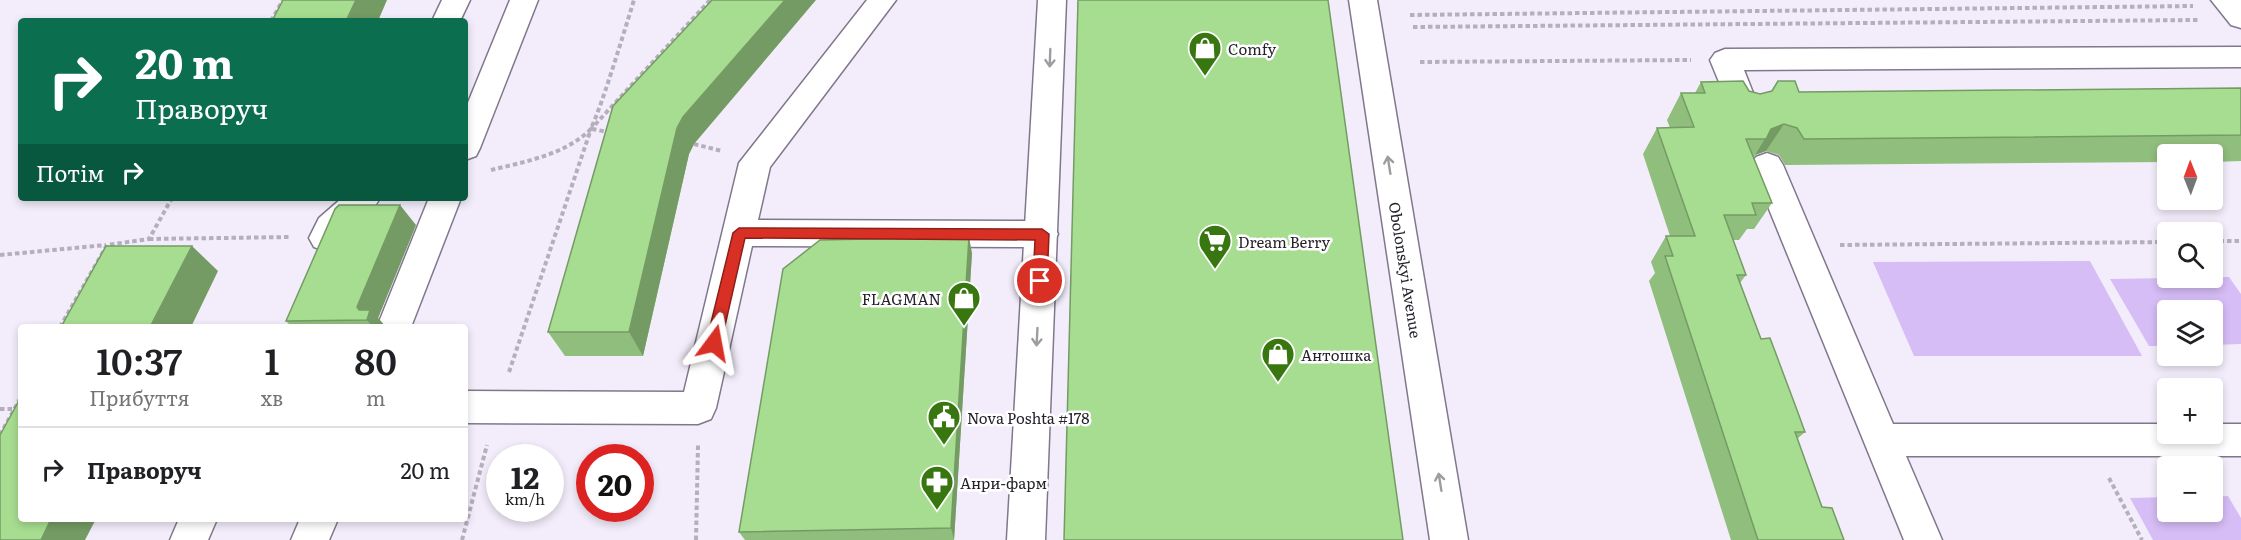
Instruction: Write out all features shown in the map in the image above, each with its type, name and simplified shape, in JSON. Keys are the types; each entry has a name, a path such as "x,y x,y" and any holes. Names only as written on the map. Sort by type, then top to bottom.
{"main road":[{"path":"447,18 456,0"},
{"path":"468,141 525,0"},
{"path":"481,407 698,408 755,163 882,0"},
{"path":"1026,540 1052,0"},
{"name":"Obolonskyi Avenue","path":"1363,0 1449,540"},
{"path":"1744,108 1725,60 2241,57"},
{"path":"1767,165 1923,540"},
{"path":"311,267 330,227 360,201"},
{"path":"395,324 444,201"},
{"path":"739,233 1042,234"},
{"path":"1881,440 2241,440"},
{"path":"189,540 197,522"},
{"path":"310,540 317,522"}],"path":[{"path":"273,18 283,0"},
{"path":"468,498 481,407 591,129 634,0"},
{"path":"485,171 539,159 572,143 591,129 710,0"},
{"path":"2096,0 2100,7"},
{"path":"1410,15 2100,7 2232,8"},
{"path":"1413,27 2205,20"},
{"path":"1420,62 1725,60"},
{"path":"591,129 610,132"},
{"path":"694,144 722,151"},
{"path":"149,239 170,201"},
{"path":"0,255 149,239 325,237"},
{"path":"2223,241 2241,241"},
{"path":"1800,245 2157,242"},
{"path":"62,324 107,245"},
{"path":"0,435 18,402"},
{"path":"696,540 698,408"},
{"path":"0,409 14,409"},
{"path":"2090,440 2142,540"},
{"path":"462,540 465,522"}],"shaded area":[{"path":"2090,261 2142,356 1914,356 1873,262"},
{"path":"2223,277 2229,277 2241,294 2241,344 2223,345 2223,300 2157,300 2157,346 2149,346 2110,279 2157,278 2157,288 2223,288"},
{"path":"2223,496 2228,496 2241,518 2241,540 2153,540 2130,498 2157,497 2157,522 2223,522"}],"building":[{"path":"283,0 356,0 347,18 274,18"},
{"path":"712,0 785,0 683,117 677,128 629,332 548,332 613,106"},
{"name":"Dream Berry","path":"1078,0 1328,0 1403,540 1064,540"},
{"path":"1743,81 1749,91 1760,94 1772,91 1778,81 1795,81 1799,92 2241,88 2241,135 1804,139 1797,128 1784,124 1771,129 1766,139 1746,139 1772,203 1752,203 1756,215 1724,215 1746,275 1737,275 1761,339 1770,338 1797,410 1805,432 1795,432 1822,507 1832,508 1844,540 1758,540 1665,256 1673,256 1666,236 1695,236 1657,128 1694,127 1681,93 1705,93 1701,82"},
{"path":"339,205 400,205 357,307 359,310 370,310 367,320 286,321 335,209"},
{"path":"969,237 951,528 739,532 783,269 820,240"},
{"path":"106,246 192,246 152,324 63,324"},
{"path":"18,402 18,522 50,522 41,540 0,540 0,435"}],"place":[{"name":"Comfy","path":"1205,77"},
{"name":"Dream Berry","path":"1215,270"},
{"name":"FLAGMAN","path":"964,327"},
{"name":"Антошка","path":"1278,383"},
{"name":"Nova Poshta #178","path":"944,446"},
{"name":"Анри-фарм","path":"937,511"}],"route":[{"path":"714,343 739,233 1042,234 1040,281"}]}
